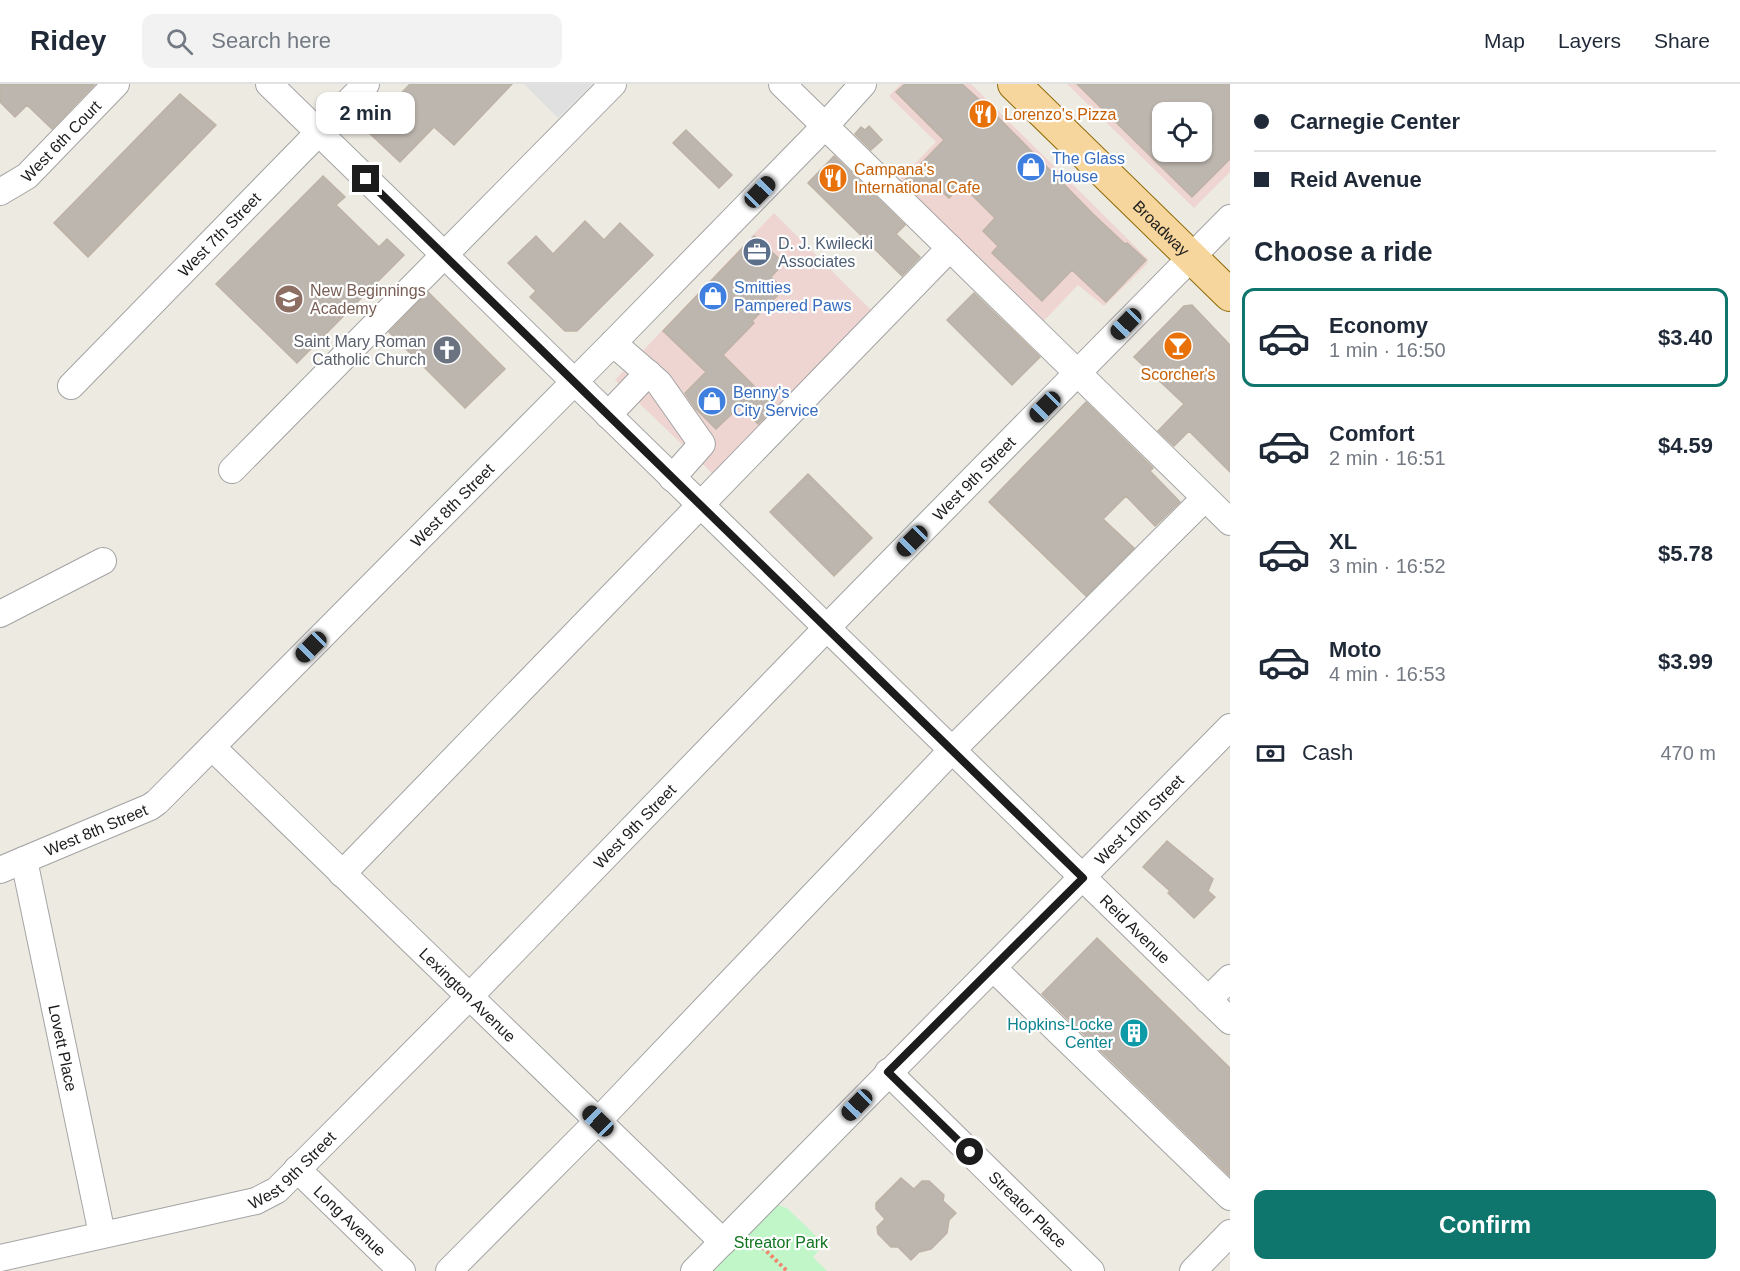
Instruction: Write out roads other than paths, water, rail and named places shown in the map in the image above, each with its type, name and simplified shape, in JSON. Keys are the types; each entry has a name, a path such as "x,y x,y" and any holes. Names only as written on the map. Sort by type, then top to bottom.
{"main road":[{"name":"Broadway","path":"1014,84 1230,295"}],"street":[{"name":"West 6th Court","path":"0,192 27,176 116,84"},
{"name":"Reid Avenue","path":"269,84 1230,1021"},
{"name":"West 7th Street","path":"70,386 366,84"},
{"path":"232,470 613,84"},
{"path":"782,84 1230,522"},
{"name":"West 8th Street","path":"0,870 158,802 613,343 825,126 863,84"},
{"name":"West 9th Street","path":"0,1258 256,1201 277,1190 469,997 826,628 1230,218"},
{"path":"342,874 950,248"},
{"path":"613,343 659,382 702,444 672,478"},
{"path":"608,415 648,373"},
{"path":"449,1271 598,1121 951,751 1205,498"},
{"path":"0,615 103,561"},
{"name":"West 10th Street","path":"694,1271 1230,727"},
{"name":"Lexington Avenue","path":"212,747 723,1242"},
{"name":"Lovett Place","path":"24,860 102,1234"},
{"path":"994,969 1230,1197"},
{"path":"1208,1000 1230,978"},
{"name":"Streator Place","path":"888,1072 1091,1271"},
{"name":"Long Avenue","path":"297,1169 402,1271"},
{"path":"1193,1271 1230,1233"}],"place":[{"name":"Lorenzo's Pizza","path":"983,114"},
{"name":"The Glass House","path":"1031,167"},
{"name":"Campana's International Cafe","path":"833,178"},
{"name":"D. J. Kwilecki Associates","path":"757,252"},
{"name":"Smitties Pampered Paws","path":"713,296"},
{"name":"New Beginnings Academy","path":"289,299"},
{"name":"Scorcher's","path":"1178,346"},
{"name":"Saint Mary Roman Catholic Church","path":"447,350"},
{"name":"Benny's City Service","path":"712,401"},
{"name":"Hopkins-Locke Center","path":"1134,1033"}],"park label":[{"name":"Streator Park","path":"781,1242"}]}
